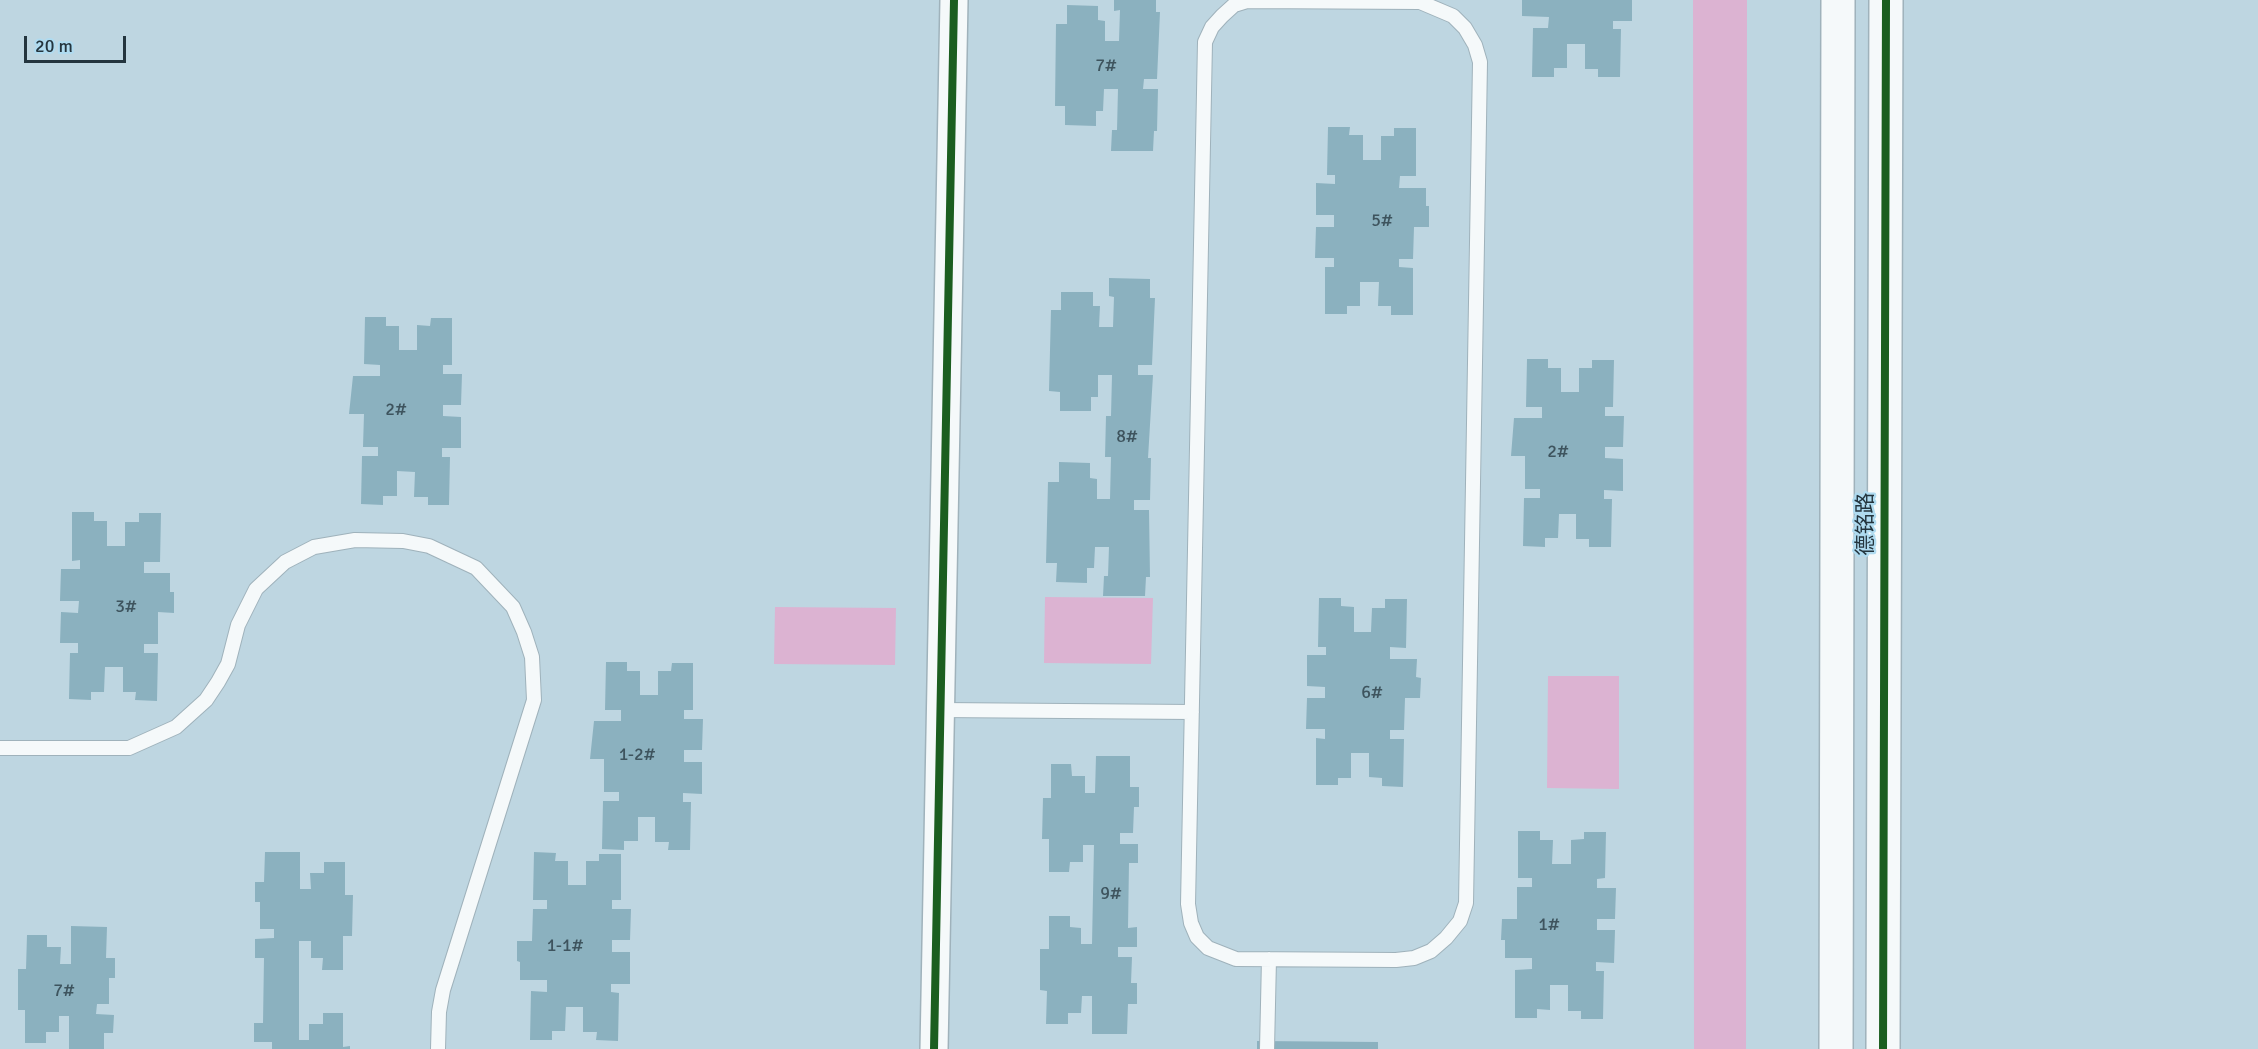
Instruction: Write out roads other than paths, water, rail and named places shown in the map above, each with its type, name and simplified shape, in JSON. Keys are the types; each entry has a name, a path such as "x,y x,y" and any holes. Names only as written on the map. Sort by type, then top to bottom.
{"street":[{"path":"934,1049 954,0"},
{"name":"德铭路","path":"1836,1049 1838,0"},
{"name":"德铭路","path":"1883,1049 1886,0"}],"lane":[{"path":"1247,1 1420,2 1434,6 1453,16 1464,27 1475,45 1482,81 1466,903 1460,921 1446,938 1431,951 1413,958 1396,960 1236,959 1208,948 1197,937 1191,923 1188,904 1192,712 1205,42 1212,27 1222,15 1234,5 1247,1"},
{"path":"0,748 129,748 176,727 193,714 218,682 228,664 238,625 256,589 285,562 314,547 355,540 403,541 429,546 476,568 513,607 524,632 532,657 534,700 443,990 439,1012 438,1049"},
{"path":"940,710 1192,712"},
{"path":"1267,1049 1269,959"}]}
